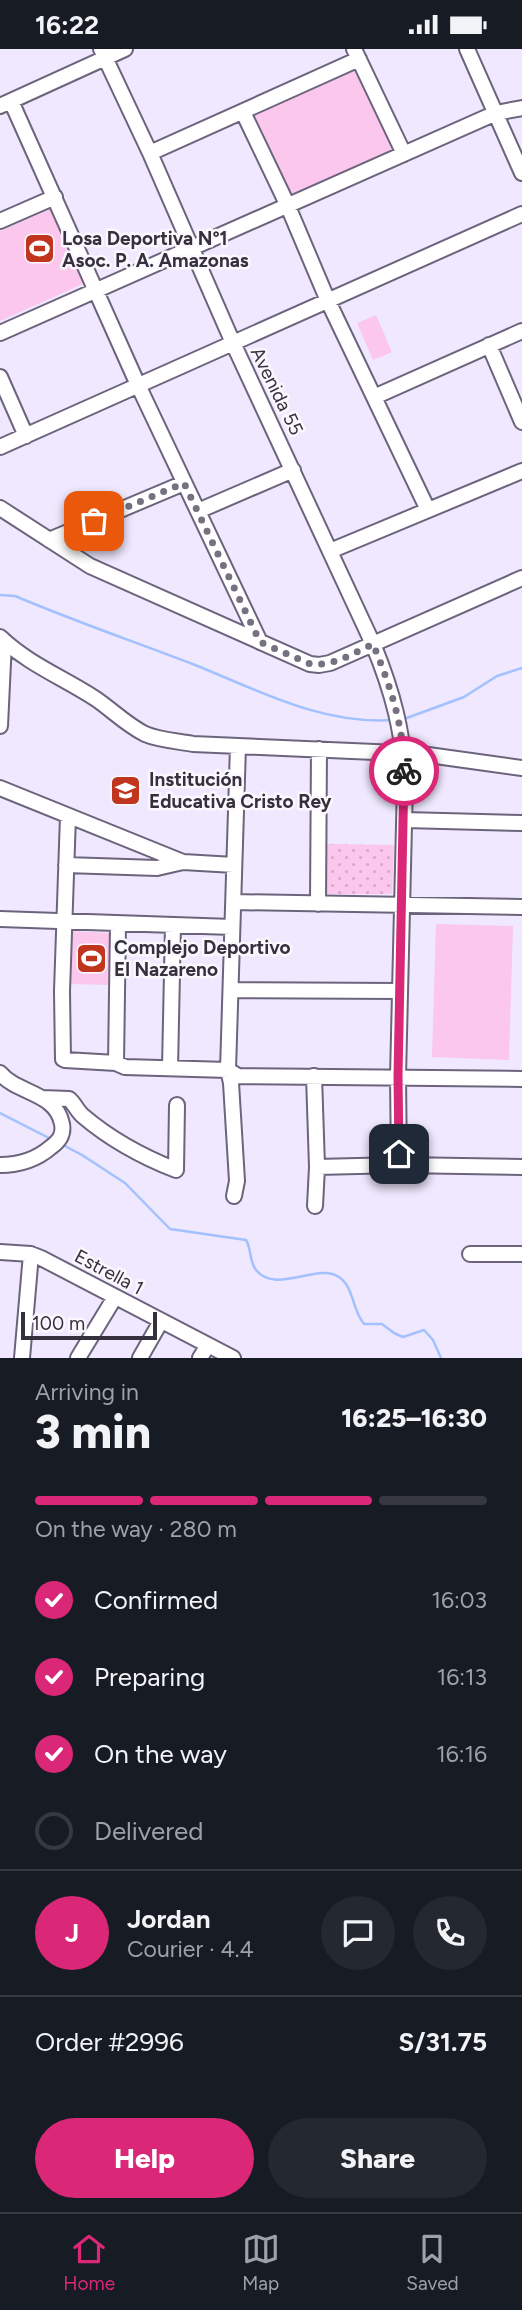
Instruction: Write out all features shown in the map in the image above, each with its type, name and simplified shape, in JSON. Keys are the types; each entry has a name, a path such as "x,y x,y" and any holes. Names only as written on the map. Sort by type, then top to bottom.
{"street":[{"path":"125,49 103,53 5,103 55,197 138,385 260,642"},
{"path":"467,49 522,173"},
{"name":"Avenida 55","path":"103,53 392,690 404,754 405,820 398,1077 400,1165"},
{"path":"150,153 243,112 357,54 404,154"},
{"path":"0,333 496,113 522,108"},
{"path":"243,112 287,204 328,301 428,510"},
{"path":"0,221 55,197"},
{"path":"0,447 522,214"},
{"path":"374,397 522,331"},
{"path":"489,345 522,422"},
{"path":"0,377 26,436"},
{"path":"198,511 293,470"},
{"path":"330,551 522,471"},
{"path":"49,540 184,483"},
{"path":"0,508 90,566 310,664 330,663 522,578"},
{"path":"0,726 2,639"},
{"path":"2,639 28,659 79,688 144,733 162,739 193,744 404,754 522,768"},
{"path":"234,1196 237,1181 228,1070 238,746"},
{"path":"317,904 319,749"},
{"path":"0,788 183,862"},
{"path":"68,816 63,1059 116,1063 125,1067 228,1070 238,1076 522,1079"},
{"path":"405,820 522,823"},
{"path":"66,865 158,868 183,862 234,865"},
{"path":"234,902 522,907"},
{"path":"0,919 233,927"},
{"path":"116,1063 118,924"},
{"path":"170,1068 173,925"},
{"path":"231,990 400,991"},
{"path":"0,1073 10,1082 42,1098 59,1114 62,1129 60,1139 32,1160 0,1165"},
{"path":"314,1076 317,1167 315,1206"},
{"path":"42,1098 69,1099 81,1115 130,1148 176,1170 177,1105"},
{"path":"317,1167 522,1167"},
{"name":"Estrella 1","path":"0,1252 31,1254 161,1321 204,1352 233,1358"},
{"path":"22,1358 31,1254"},
{"path":"470,1254 522,1254"},
{"path":"78,1358 115,1297"},
{"path":"139,1358 161,1321"}],"shaded area":[{"path":"357,64 398,151 288,198 248,112"},
{"path":"51,209 85,283 0,321 0,231"},
{"path":"376,315 392,352 373,360 357,323"},
{"path":"325,844 394,845 392,894 325,894"},
{"path":"436,924 513,926 509,1060 432,1057"},
{"path":"71,931 111,933 111,985 70,984"}],"waterway":[{"path":"0,595 15,596 317,712 367,720 394,720"},
{"path":"404,719 464,697 497,676 522,668"},
{"path":"0,1113 51,1139"},
{"path":"63,1145 125,1183 170,1229 246,1240 256,1270 264,1277 274,1280 320,1273 339,1277 348,1287 364,1324 382,1324 403,1337 424,1330 433,1340 441,1358"}],"way so far":[{"path":"94,521 184,483 260,642 310,664 319,665 330,663 373,644 395,701 404,754 404,771"}],"place":[{"name":"Losa Deportiva N°1 Asoc. P. A. Amazonas","path":"39,249"},
{"name":"Institución Educativa Cristo Rey","path":"126,790"},
{"name":"Complejo Deportivo El Nazareno","path":"91,958"}],"route":[{"path":"399,1154 404,771"}]}
